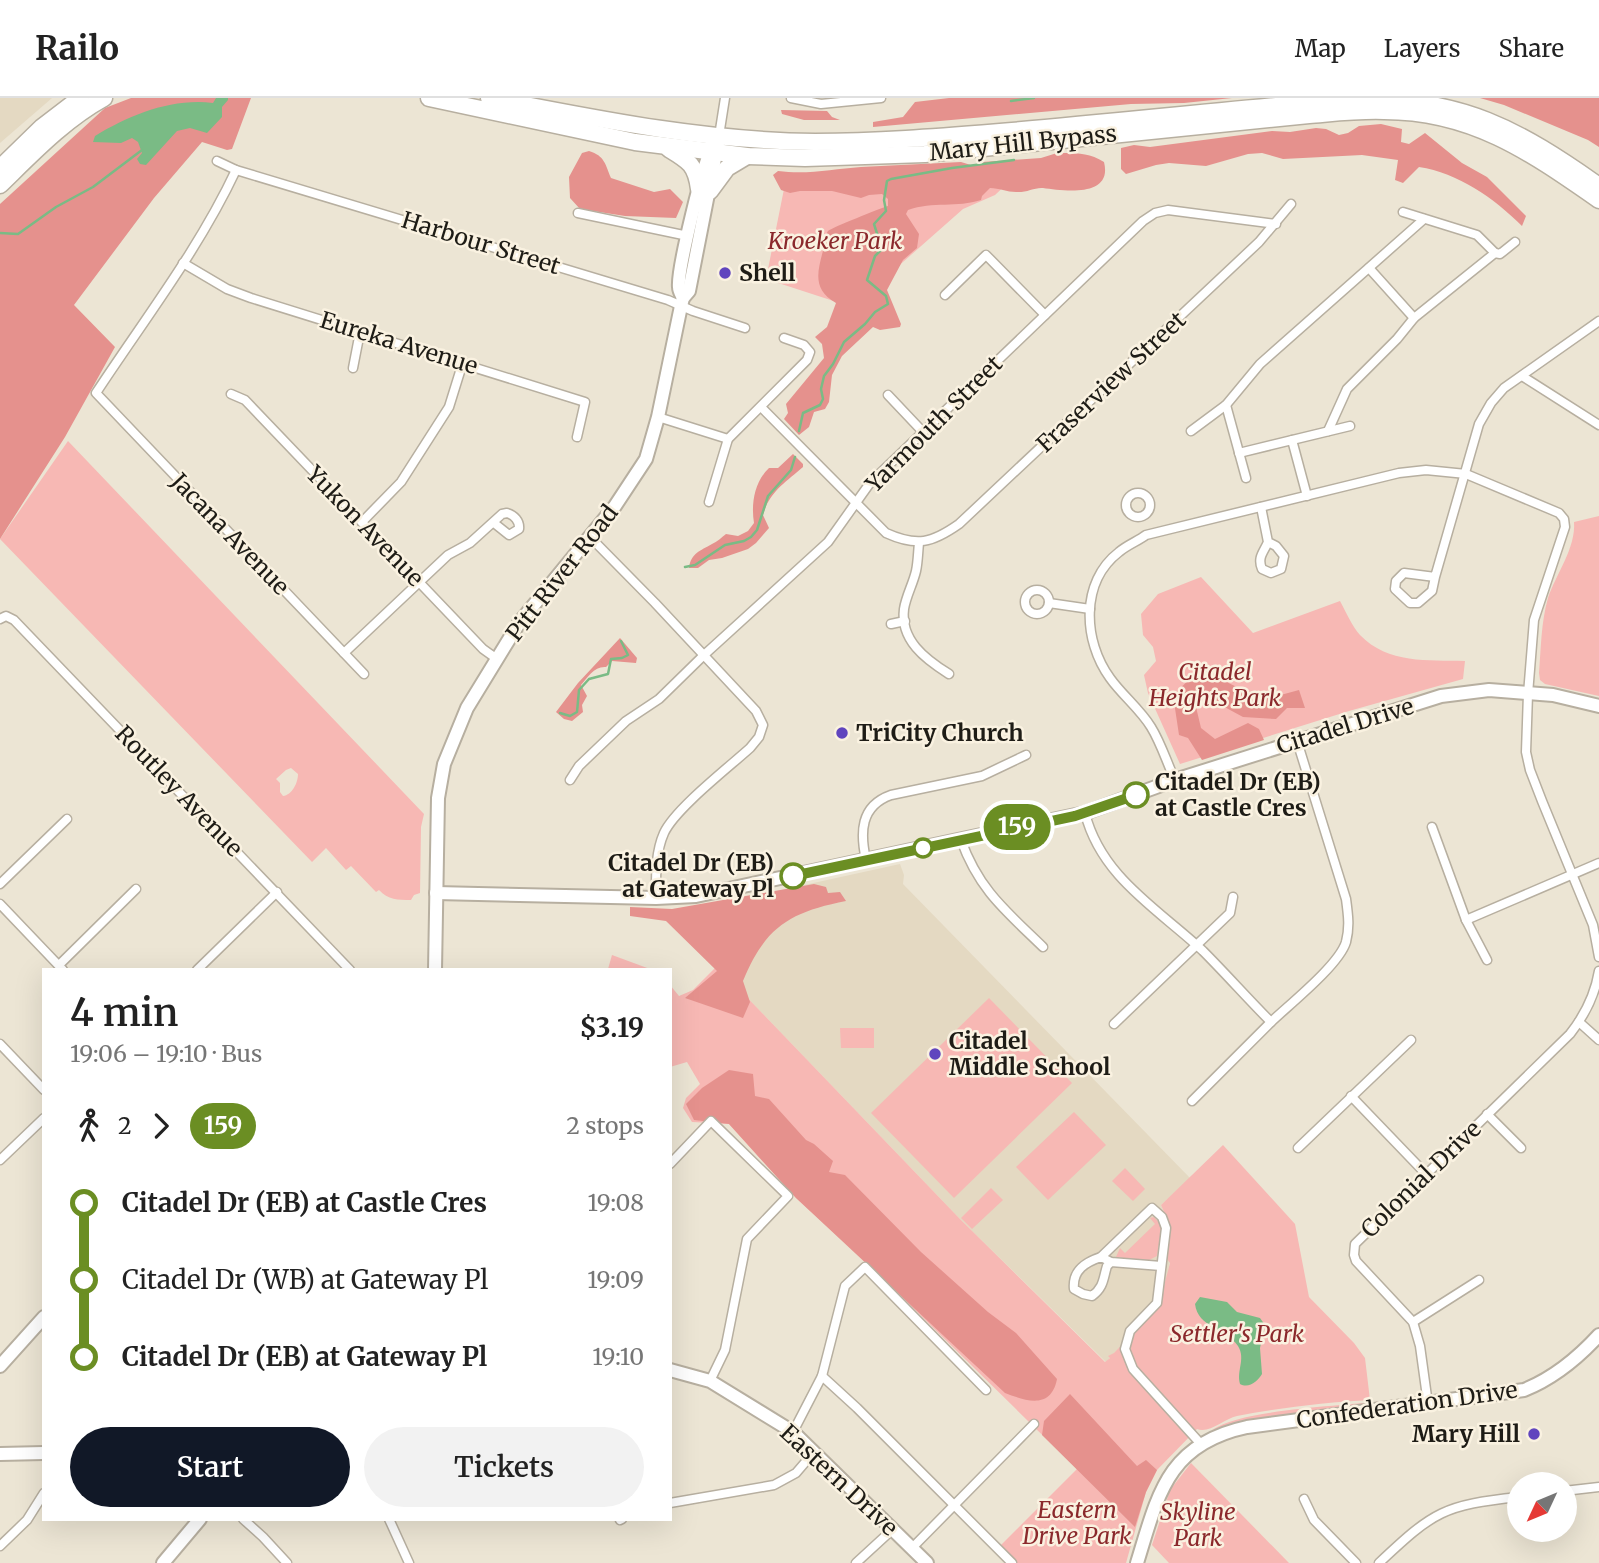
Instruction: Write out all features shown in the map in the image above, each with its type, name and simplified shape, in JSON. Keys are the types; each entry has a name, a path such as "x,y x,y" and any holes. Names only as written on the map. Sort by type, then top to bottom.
{"highway":[{"path":"0,168 42,127 80,98"},
{"path":"0,185 57,131 104,98"},
{"name":"Mary Hill Bypass","path":"429,98 599,136 666,147 865,141 1325,102 1393,99 1443,105 1490,120 1536,143 1599,186"},
{"name":"Mary Hill Bypass","path":"489,98 638,126 747,156 805,158 891,156 1309,115 1365,111 1406,112 1454,120 1501,137 1599,200"},
{"path":"666,147 692,166 705,190 727,168 747,156"}],"street":[{"name":"Pitt River Road","path":"435,968 438,798 441,772 467,708 527,611 590,537 646,459 682,302 689,291 705,190 726,98"},
{"path":"791,98 821,104 881,98"},
{"name":"Harbour Street","path":"217,161 236,170 682,302 745,328"},
{"path":"183,263 223,198 236,170"},
{"name":"Pitt River Road","path":"682,302 679,287 688,236 705,190"},
{"name":"Fraserview Street","path":"919,543 943,536 959,524 1259,242 1291,204"},
{"name":"Yarmouth Street","path":"570,780 579,766 626,721 659,699 828,542 870,483 1143,221 1168,210 1276,223"},
{"path":"1403,212 1477,235 1495,253 1500,254 1515,242"},
{"path":"578,213 688,236 698,247"},
{"path":"1191,431 1226,405 1260,364 1424,219"},
{"path":"1328,431 1346,389 1398,339 1414,318 1495,253"},
{"path":"945,295 986,255 1045,315"},
{"name":"Eureka Avenue","path":"183,263 227,289 585,402 577,437"},
{"name":"Jacana Avenue","path":"183,263 96,393 364,674"},
{"path":"1369,268 1414,318"},
{"path":"1434,578 1405,573 1396,581 1395,589 1410,603 1418,603 1432,591 1479,424 1484,415 1504,388 1599,321"},
{"path":"353,368 360,332"},
{"path":"709,502 727,439 807,360 810,352 804,345 784,338"},
{"path":"362,522 397,488 449,407 463,362"},
{"path":"1522,376 1599,425"},
{"name":"Yukon Avenue","path":"232,394 245,400 483,649 497,659"},
{"path":"888,395 923,432"},
{"path":"1226,405 1246,478"},
{"path":"761,407 886,533 904,541 919,543 916,571 904,609 905,628 915,647 927,660 949,674"},
{"path":"658,416 727,439"},
{"path":"1239,453 1350,426"},
{"path":"1292,440 1307,496"},
{"path":"1175,780 1150,726 1109,677 1095,653 1089,625 1091,593 1117,553 1146,536 1399,473 1426,470 1466,474 1559,513 1564,519 1566,527 1534,620 1525,737 1527,761 1593,925 1599,957"},
{"path":"1262,507 1268,542"},
{"path":"1143,516 1146,536"},
{"path":"344,653 448,555 467,545 494,523"},
{"path":"590,537 756,711 763,725 759,737 750,748 667,826 658,855 656,898"},
{"path":"1049,603 1090,608"},
{"name":"Routley Avenue","path":"3,618 14,620 348,968"},
{"path":"891,624 905,621"},
{"name":"Citadel Drive","path":"436,893 656,898 712,893 1085,813 1175,780 1441,696 1489,690 1553,695 1599,706"},
{"path":"1192,1101 1336,960 1346,944 1349,921 1346,899 1297,741"},
{"path":"866,860 862,827 868,812 880,800 891,795 982,776 1026,755"},
{"path":"1085,813 1089,829 1113,871 1196,945 1271,1022"},
{"path":"0,884 67,819"},
{"path":"1432,827 1466,920 1487,960"},
{"path":"961,840 986,892 1043,947"},
{"path":"1466,920 1599,863"},
{"path":"0,904 61,967 136,889"},
{"path":"199,968 277,892"},
{"path":"1114,1024 1230,913 1233,897"},
{"name":"Colonial Drive","path":"1428,1404 1420,1346 1413,1322 1356,1261 1353,1250 1360,1238 1579,1022 1591,1001 1599,971"},
{"path":"1579,1022 1599,1040"},
{"path":"1298,1148 1411,1040"},
{"path":"0,1044 42,1088"},
{"path":"1351,1096 1425,1173"},
{"path":"1487,1114 1521,1148"},
{"path":"0,1160 42,1120"},
{"path":"672,1162 711,1121 788,1196 747,1238 725,1350 710,1381"},
{"path":"1111,1262 1107,1266 1100,1291 1092,1296 1074,1289 1076,1272 1083,1265 1101,1257 1152,1208 1161,1217 1166,1228 1157,1303 1130,1331 1125,1349 1133,1369 1200,1443 1177,1465 1157,1496 1137,1563"},
{"path":"1101,1257 1111,1262 1161,1266"},
{"path":"793,1432 822,1376 845,1286 865,1267 986,1390"},
{"path":"1413,1322 1479,1280"},
{"path":"0,1366 42,1319"},
{"name":"Confederation Drive","path":"1200,1443 1225,1432 1247,1427 1510,1393 1536,1385 1571,1363 1599,1335"},
{"name":"Eastern Drive","path":"672,1371 710,1381 793,1432 927,1563"},
{"path":"822,1376 1012,1563"},
{"path":"912,1548 1034,1424"},
{"path":"672,1503 774,1485 796,1473 814,1452"},
{"path":"0,1454 42,1453"},
{"path":"1577,1490 1599,1487"},
{"path":"0,1546 27,1520 42,1496"},
{"path":"1304,1499 1314,1520 1356,1563"},
{"path":"1379,1563 1416,1528 1442,1512 1466,1504 1507,1499"},
{"path":"163,1563 198,1521"},
{"path":"245,1521 287,1563"},
{"path":"390,1521 410,1563"},
{"path":"856,1563 893,1529"}],"shaded area":[{"path":"0,98 52,98 0,143"},
{"path":"216,98 228,100 222,107 222,117 207,133 190,128 177,131 146,165 140,164 137,159 142,153 138,142 132,138 121,143 93,142 95,136 137,115 182,103 213,103"},
{"name":"Citadel Middle School","path":"900,864 904,875 903,884 1190,1178 1161,1205 1171,1228 1170,1261 1163,1301 1106,1362 960,1219 668,915"},
{"path":"1200,1297 1227,1302 1237,1312 1260,1318 1265,1325 1260,1348 1262,1374 1253,1384 1240,1384 1241,1356 1238,1346 1227,1335 1201,1318 1195,1304"}],"green space":[{"path":"131,98 251,98 232,149 227,150 202,142 154,198 74,305 115,347 65,437 0,539 0,204 105,108"},
{"path":"949,98 1232,98 1184,103 1131,104 873,127 873,122 903,117 915,102"},
{"path":"1480,98 1599,98 1599,147 1504,105"},
{"path":"781,110 827,111 840,120 804,120 782,114"},
{"path":"1381,124 1402,129 1401,142 1409,144 1425,133 1462,163 1487,177 1526,216 1522,226 1475,188 1448,175 1419,167 1403,183 1395,180 1398,160 1362,155 1283,159 1262,153 1248,154 1206,166 1169,163 1126,174 1121,169 1121,148 1134,145 1150,147 1316,128 1339,135 1359,126"},
{"path":"589,151 601,158 611,178 654,192 670,189 683,202 676,218 625,216 580,209 570,198 569,177 582,153"},
{"path":"1057,153 1087,155 1104,162 1105,174 1101,182 1085,190 1074,191 1040,188 1016,192 990,188 981,200 908,210 906,214 919,234 917,248 903,260 887,290 900,327 880,330 873,327 842,356 832,375 829,402 825,409 814,412 809,427 799,435 784,419 788,413 786,404 824,358 822,344 815,337 827,327 836,303 823,292 818,278 826,234 838,226 888,206 888,199 882,194 861,198 832,191 790,193 781,190 773,175 778,171 810,172 961,162 974,166 982,162 1041,158"},
{"name":"Kroeker Park","path":"1014,177 995,195 963,209 852,307 766,279 785,184"},
{"path":"68,441 424,814 421,827 420,893 414,895 411,900 406,900 390,898 379,890 376,892 351,866 346,870 326,848 312,862 0,539","holes":["291,768 298,774 294,788 283,796 280,783 276,779"]},
{"path":"793,454 803,467 769,500 763,515 769,528 756,543 748,549 709,560 698,568 689,568 697,553 726,534 738,536 748,531 754,523 753,501 760,480 769,468 778,468"},
{"path":"1599,516 1599,696 1545,684 1540,680 1539,673 1548,598 1569,551 1574,522"},
{"name":"Citadel Heights Park","path":"1201,577 1253,633 1340,601 1357,631 1371,644 1396,656 1465,661 1463,679 1349,711 1180,764 1148,693 1144,675 1156,661 1153,647 1143,635 1141,614 1158,594"},
{"path":"620,638 637,658 636,663 612,661 606,667 595,670 581,685 587,696 582,705 583,712 572,721 564,719 556,712 578,683"},
{"path":"1206,672 1245,691 1277,696 1299,690 1305,708 1287,708 1276,719 1243,717 1206,697 1196,707 1201,728 1215,739 1248,723 1259,729 1264,740 1202,760 1188,738 1179,735 1173,695 1195,674"},
{"path":"814,884 826,887 828,893 840,892 846,901 826,905 795,917 770,935 760,947 743,981 750,1002 743,1018 685,998 717,971 666,921 630,916 630,907 672,909"},
{"path":"612,955 647,968 608,968"},
{"name":"Settler's Park","path":"717,966 960,1219 1105,1362 1159,1305 1170,1263 1167,1259 1171,1228 1161,1205 1223,1145 1295,1224 1309,1297 1365,1358 1370,1400 1253,1413 1237,1416 1206,1430 1197,1429 1157,1470 1146,1492 1126,1563 1015,1563 999,1547 1077,1469 864,1260 796,1198 729,1124 692,1122 683,1108 686,1098 700,1084 687,1062 672,1066 672,987 679,996 693,990"},
{"path":"989,998 1072,1083 954,1198 871,1113"},
{"path":"840,1028 874,1028 874,1048 841,1048"},
{"path":"729,1070 753,1074 755,1096 769,1099 806,1140 833,1161 829,1172 845,1175 921,1252 988,1312 1016,1333 1057,1379 1049,1395 1037,1401 1005,1393 796,1198 729,1124 694,1120 686,1104 702,1088"},
{"path":"1074,1112 1106,1145 1048,1200 1016,1167"},
{"path":"1125,1168 1145,1189 1133,1201 1112,1181"},
{"path":"991,1188 1003,1200 972,1229 961,1218"},
{"path":"1154,1217 1162,1226 1157,1256 1147,1261 1116,1257 1120,1248 1125,1253 1155,1224 1150,1218"},
{"path":"1070,1394 1137,1466 1146,1460 1157,1470 1146,1492 1135,1527 1042,1435 1044,1421"},
{"path":"1383,1401 1246,1420 1212,1430 1245,1417"},
{"name":"Skyline Park","path":"1191,1463 1289,1563 1169,1563 1152,1545 1170,1490"}],"waterway":[{"path":"1011,101 1034,98"},
{"path":"0,233 18,234 56,207 93,187 142,150"},
{"path":"799,431 803,413 820,405 823,399 821,389 824,376 844,342 875,312 888,304 886,296 867,280 875,256 882,249 874,224 886,211 884,200 887,181 952,168 1014,160"},
{"path":"685,567 695,565 725,545 751,537 757,530 768,496 791,470 795,457"},
{"path":"560,713 570,716 577,712 579,690 589,679 608,674 611,659 628,655 621,641"}],"bus line":[{"name":"159","path":"793,876 1075,816 1136,795"}],"place":[{"name":"Shell","path":"725,273"},
{"name":"TriCity Church","path":"842,733"},
{"name":"Citadel Dr (EB) at Castle Cres","path":"1136,795"},
{"name":"Citadel Dr (EB) at Gateway Pl","path":"793,876"},
{"name":"Citadel Middle School","path":"935,1054"},
{"name":"Mary Hill","path":"1534,1434"}],"park label":[{"name":"Eastern Drive Park","path":"1077,1523"}]}
